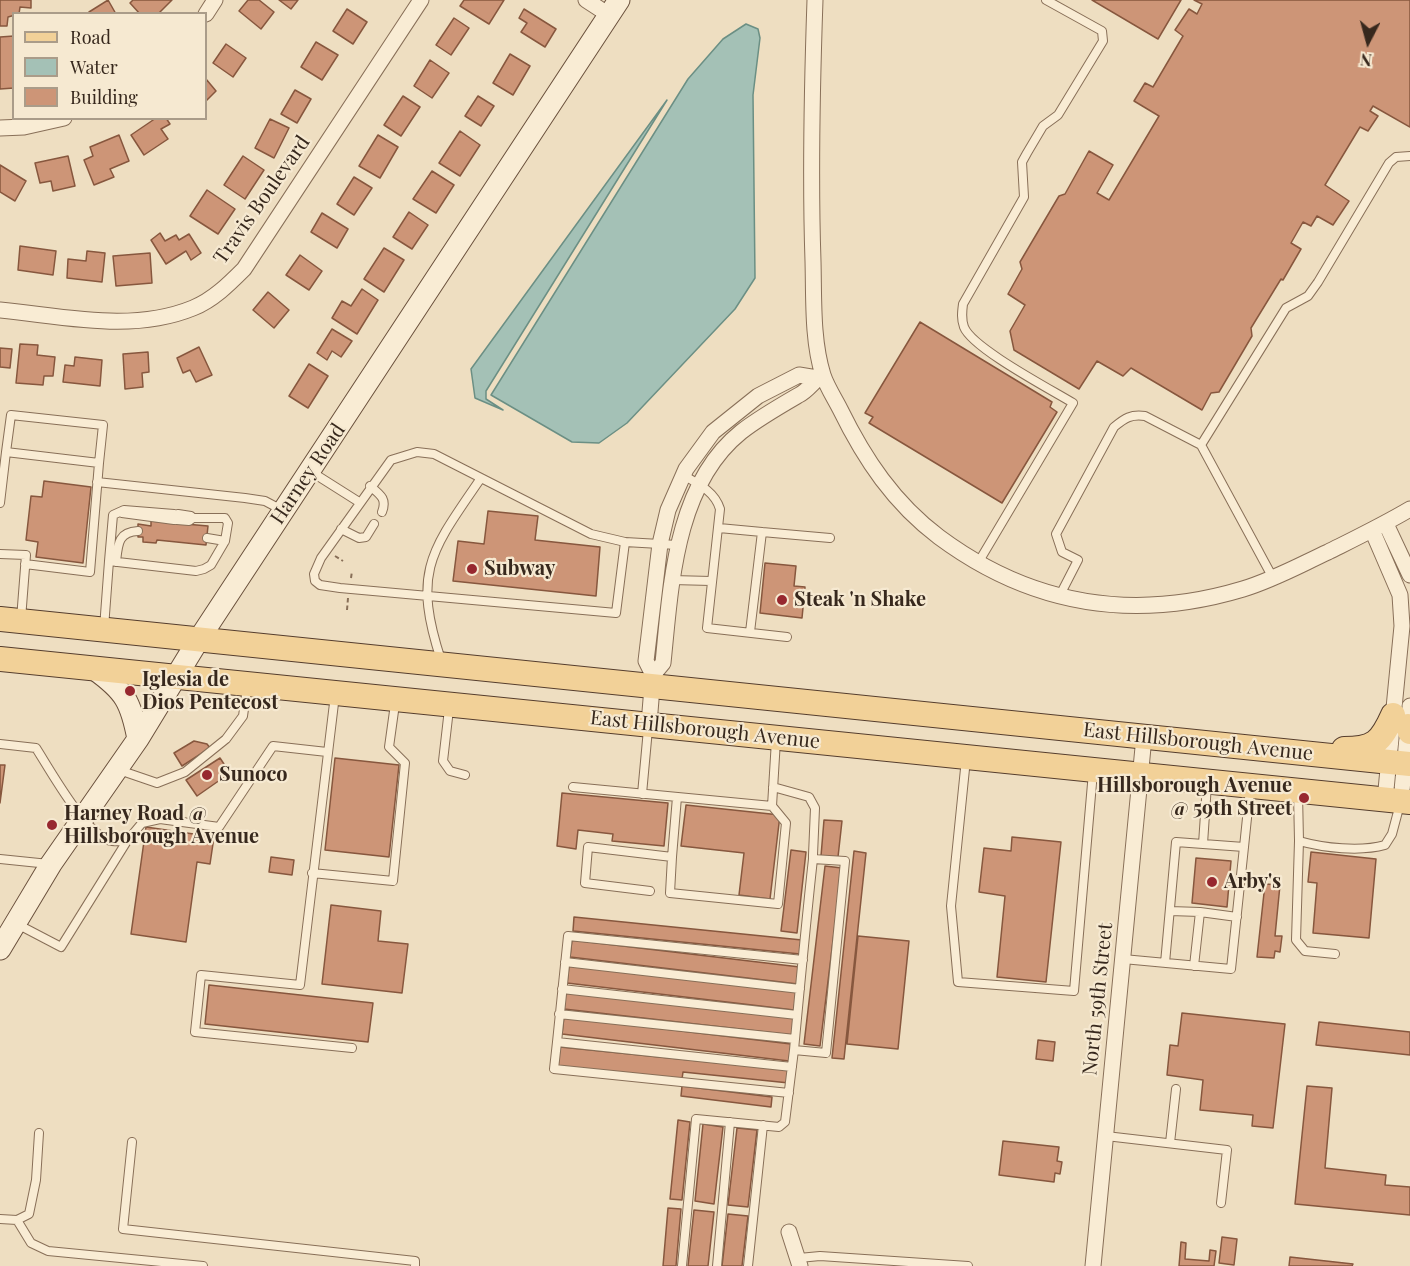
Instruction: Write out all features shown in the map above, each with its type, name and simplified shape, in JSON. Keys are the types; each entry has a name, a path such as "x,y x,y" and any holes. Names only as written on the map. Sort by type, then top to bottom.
{"main road":[{"name":"East Hillsborough Avenue","path":"11,620 442,664 653,681 1144,737 1401,763"},
{"name":"East Hillsborough Avenue","path":"0,659 1399,801"},
{"path":"1306,753 1326,748 1370,747 1386,731 1405,720"}],"street":[{"name":"Travis Boulevard","path":"0,310 125,322 159,319 194,308 220,292 244,269 421,0"},
{"path":"586,0 614,8"},
{"path":"815,0 810,188 814,316 820,377 860,451 887,488 918,520 978,562 1024,585 1059,597 1104,605 1171,604 1226,594 1273,578 1386,524 1410,509"},
{"name":"Harney Road","path":"0,948 51,864 117,770 174,677 614,8"},
{"path":"0,128 24,127 55,120"},
{"path":"653,681 646,662 660,544 668,510 683,475 713,432 758,396 799,375 820,377"},
{"path":"649,724 653,681 663,663 671,580 677,545 711,464 741,432 808,390 820,377"},
{"path":"1386,524 1410,575"},
{"path":"1372,530 1405,594 1402,626 1405,720 1399,801"},
{"path":"94,669 118,686 128,700 138,738"},
{"name":"North 59th Street","path":"1094,1266 1144,737"},
{"path":"789,1232 799,1262"}],"lane":[{"path":"978,562 1073,403 977,344 964,329 961,316 963,304 1024,197 1022,162 1043,126 1058,115 1103,41 1102,31 1046,0"},
{"path":"1201,445 1286,308 1308,296 1318,282 1389,163 1396,157 1410,156"},
{"path":"1059,597 1078,560 1062,552 1056,534 1114,427 1135,414 1145,416 1201,445 1273,578"},
{"path":"0,503 11,415 103,425 90,572 25,564"},
{"path":"6,452 99,463"},
{"path":"625,542 616,613 320,585 315,581 314,574 321,558 340,529 391,460 417,452 434,454 591,534 625,542 677,545"},
{"path":"309,471 359,502"},
{"path":"683,475 701,485 718,501 719,528 707,628 788,637"},
{"path":"442,664 432,634 426,581 434,549 481,478"},
{"path":"98,482 255,500 284,510"},
{"path":"370,486 382,496 385,504 382,512"},
{"path":"104,629 113,562 111,520 113,515 124,510 176,517 225,518 229,531 225,541 211,565 204,569 196,571 113,562"},
{"path":"340,529 359,538 366,537 374,524"},
{"path":"719,528 830,538"},
{"path":"113,562 122,535 126,532 138,531"},
{"path":"750,632 762,532"},
{"path":"207,538 225,541"},
{"path":"0,554 26,555 11,620"},
{"path":"671,580 711,581"},
{"path":"117,770 157,783 185,772 226,739 243,716 247,684"},
{"path":"335,693 300,985 201,975 195,1032 352,1048"},
{"path":"312,873 393,881 405,763 390,747 396,699"},
{"path":"449,704 443,761 450,771 465,775"},
{"path":"642,794 649,724"},
{"path":"677,797 670,893 778,904 786,823 772,806 776,738"},
{"path":"0,744 36,748 70,803 84,820 108,840 127,841"},
{"path":"15,923 61,947 127,841 142,824 160,819 219,827 273,746 327,752"},
{"path":"966,758 951,906 958,982 1074,991 1093,771"},
{"path":"1203,844 1207,782"},
{"path":"1123,959 1231,969 1251,786"},
{"path":"573,787 772,806"},
{"path":"682,1266 696,1119 779,1127 785,1122 813,859 815,808 809,797 773,787"},
{"path":"1298,791 1296,940 1305,951 1335,954"},
{"path":"1299,841 1372,849 1385,845 1392,834 1399,801"},
{"path":"1165,963 1176,842 1244,847"},
{"path":"650,891 585,883 588,847 672,857"},
{"path":"0,859 51,864"},
{"path":"794,1050 826,1053 845,861 813,859"},
{"path":"1170,911 1237,917"},
{"path":"1194,966 1200,912"},
{"path":"789,1093 554,1069 559,1014 568,936 803,960"},
{"path":"565,962 800,989"},
{"path":"562,988 797,1015"},
{"path":"559,1014 795,1039"},
{"path":"557,1042 792,1067"},
{"path":"1170,1143 1176,1089"},
{"path":"717,1266 730,1122"},
{"path":"748,1266 763,1125"},
{"path":"0,1219 17,1220 29,1214 36,1180 39,1133"},
{"path":"1106,1136 1227,1150 1221,1203"},
{"path":"132,1142 123,1229 416,1261 415,1266"},
{"path":"17,1220 31,1243 48,1251 202,1266"},
{"path":"799,1262 820,1256 968,1266"}],"water":[{"path":"746,24 758,29 760,38 753,95 755,278 735,309 627,423 599,443 572,442 491,395 688,79 723,39"},
{"path":"667,100 486,391 486,399 503,410 475,398 471,369"}],"building":[{"path":"0,0 31,0 31,8 20,7 19,12 12,12 12,16 8,17 7,26 0,26"},
{"path":"108,0 115,12 89,12"},
{"path":"133,0 172,0 160,12 138,12 130,3"},
{"path":"248,0 259,0 274,12 261,29 239,11"},
{"path":"279,0 298,0 291,9"},
{"path":"464,0 504,0 489,24 460,6"},
{"path":"1092,0 1181,0 1158,39"},
{"path":"1194,0 1410,0 1410,127 1373,106 1370,111 1378,116 1368,131 1360,127 1325,185 1349,201 1333,225 1317,216 1311,226 1303,222 1291,243 1301,249 1251,328 1252,336 1219,392 1211,393 1202,410 1131,368 1123,376 1097,361 1079,389 1014,350 1010,331 1025,305 1008,294 1022,269 1020,262 1059,196 1065,194 1089,151 1113,165 1097,193 1109,200 1159,116 1134,101 1145,83 1153,87 1183,36 1175,30 1189,9 1197,14 1202,4"},
{"path":"347,9 367,22 353,44 333,31"},
{"path":"524,9 556,29 545,47 521,32 527,23 519,18"},
{"path":"454,18 469,28 451,55 436,45"},
{"path":"12,36 12,88 0,89 0,37"},
{"path":"316,42 338,55 322,80 301,67"},
{"path":"226,44 246,58 233,77 213,63"},
{"path":"510,54 530,66 513,95 493,83"},
{"path":"430,60 449,73 432,98 414,86"},
{"path":"207,80 216,91 207,100"},
{"path":"295,90 311,99 297,123 281,114"},
{"path":"403,96 420,107 401,136 384,125"},
{"path":"478,96 494,106 481,126 465,116"},
{"path":"270,119 289,128 274,158 255,148"},
{"path":"153,120 167,120 170,124 161,129 168,139 144,155 131,135"},
{"path":"460,131 480,145 460,176 439,163"},
{"path":"119,135 129,161 110,169 114,177 94,185 84,160 93,156 90,147"},
{"path":"378,135 398,147 380,178 359,166"},
{"path":"68,156 75,186 53,191 51,181 40,183 35,163"},
{"path":"243,156 264,170 245,199 224,185"},
{"path":"0,165 26,181 15,201 0,192"},
{"path":"432,171 454,185 436,213 413,199"},
{"path":"354,177 372,188 354,215 337,204"},
{"path":"207,190 235,209 218,234 190,216"},
{"path":"409,212 428,225 412,249 393,237"},
{"path":"322,213 348,229 337,248 311,232"},
{"path":"160,233 165,241 176,235 179,240 189,234 201,253 191,260 186,251 166,264 151,240"},
{"path":"20,246 56,251 53,275 18,270"},
{"path":"384,248 404,260 384,292 364,279"},
{"path":"87,251 105,253 102,282 67,278 68,259 86,261"},
{"path":"150,253 152,283 116,286 113,256"},
{"path":"300,255 322,271 309,290 286,275"},
{"path":"362,289 378,300 357,334 332,318 342,301 351,306"},
{"path":"268,292 289,310 274,328 253,310"},
{"path":"920,322 1052,402 1050,407 1057,412 1002,503 869,423 873,417 865,413"},
{"path":"332,329 352,341 341,357 332,351 327,360 317,353"},
{"path":"20,344 38,345 37,355 55,357 53,376 44,376 43,385 16,383"},
{"path":"199,347 212,375 196,382 190,370 183,373 177,358"},
{"path":"0,348 12,349 10,368 0,367"},
{"path":"148,352 149,372 142,373 143,387 125,389 123,354"},
{"path":"75,357 102,360 100,386 63,382 65,365 74,366"},
{"path":"309,364 328,376 308,408 289,396"},
{"path":"44,481 91,487 83,563 36,557 38,542 26,540 31,496 42,497"},
{"path":"488,511 538,516 535,540 600,547 596,596 453,581 458,541 484,544"},
{"path":"151,521 208,526 206,545 157,540 156,543 143,542 143,537 138,537 138,524 151,526"},
{"name":"Steak 'n Shake","path":"765,563 796,566 794,586 805,587 802,618 760,613"},
{"path":"194,741 207,744 210,748 182,766 174,753"},
{"path":"220,758 230,773 197,796 186,780"},
{"path":"335,758 399,765 389,857 325,850"},
{"path":"0,765 5,765 0,803"},
{"path":"562,793 668,803 664,846 612,841 613,834 578,830 576,849 557,846"},
{"path":"686,805 780,815 770,899 739,895 744,853 681,846"},
{"path":"824,820 842,821 838,857 821,856"},
{"path":"146,827 214,837 210,864 197,862 186,942 131,934"},
{"path":"1012,837 1061,842 1046,982 997,977 1005,896 979,892 984,848 1011,851"},
{"path":"791,850 806,852 797,933 781,931"},
{"path":"854,851 866,853 844,1059 832,1058"},
{"path":"1311,852 1376,859 1369,938 1313,933 1317,883 1308,882"},
{"path":"271,857 294,860 292,875 269,872"},
{"name":"Arby's","path":"1196,858 1231,861 1227,907 1192,903"},
{"path":"825,866 842,868 820,1046 804,1044"},
{"path":"1265,884 1280,885 1275,936 1282,936 1280,952 1275,951 1274,958 1257,957"},
{"path":"331,905 381,911 378,941 408,944 402,993 322,984"},
{"path":"574,917 802,940 800,954 573,931"},
{"path":"858,936 909,941 898,1049 847,1044"},
{"path":"572,940 800,967 798,984 570,957"},
{"path":"569,966 796,992 794,1010 567,983"},
{"path":"209,985 373,1003 368,1042 205,1024"},
{"path":"566,991 794,1018 792,1035 564,1009"},
{"path":"1182,1013 1285,1024 1273,1128 1252,1126 1253,1115 1200,1110 1203,1080 1167,1075 1170,1045 1178,1046"},
{"path":"564,1017 791,1044 789,1061 562,1034"},
{"path":"1319,1022 1410,1032 1410,1055 1316,1045"},
{"path":"1038,1040 1055,1042 1053,1061 1036,1059"},
{"path":"560,1047 790,1070 789,1083 683,1072 682,1079 558,1066"},
{"path":"682,1086 772,1097 771,1107 681,1096"},
{"path":"1307,1086 1332,1088 1325,1168 1386,1175 1385,1185 1410,1187 1410,1215 1295,1204"},
{"path":"678,1120 690,1122 682,1200 670,1199"},
{"path":"703,1124 723,1127 714,1204 695,1201"},
{"path":"737,1128 757,1130 748,1207 728,1205"},
{"path":"1003,1141 1059,1147 1057,1161 1062,1162 1060,1174 1055,1173 1054,1182 999,1175"},
{"path":"668,1208 681,1209 676,1266 663,1266"},
{"path":"694,1210 714,1212 708,1266 688,1266"},
{"path":"728,1214 748,1216 742,1266 722,1266"},
{"path":"1222,1237 1237,1239 1234,1265 1219,1263"},
{"path":"1181,1242 1186,1243 1185,1259 1209,1261 1210,1250 1216,1251 1214,1266 1179,1266"},
{"path":"1290,1257 1353,1264 1352,1266 1289,1266"}],"place":[{"name":"Subway","path":"472,569"},
{"name":"Steak 'n Shake","path":"782,600"},
{"name":"Iglesia de Dios Pentecost","path":"130,691"},
{"name":"Sunoco","path":"207,775"},
{"name":"Hillsborough Avenue @ 59th Street","path":"1304,798"},
{"name":"Harney Road @ Hillsborough Avenue","path":"52,825"},
{"name":"Arby's","path":"1212,882"}]}
